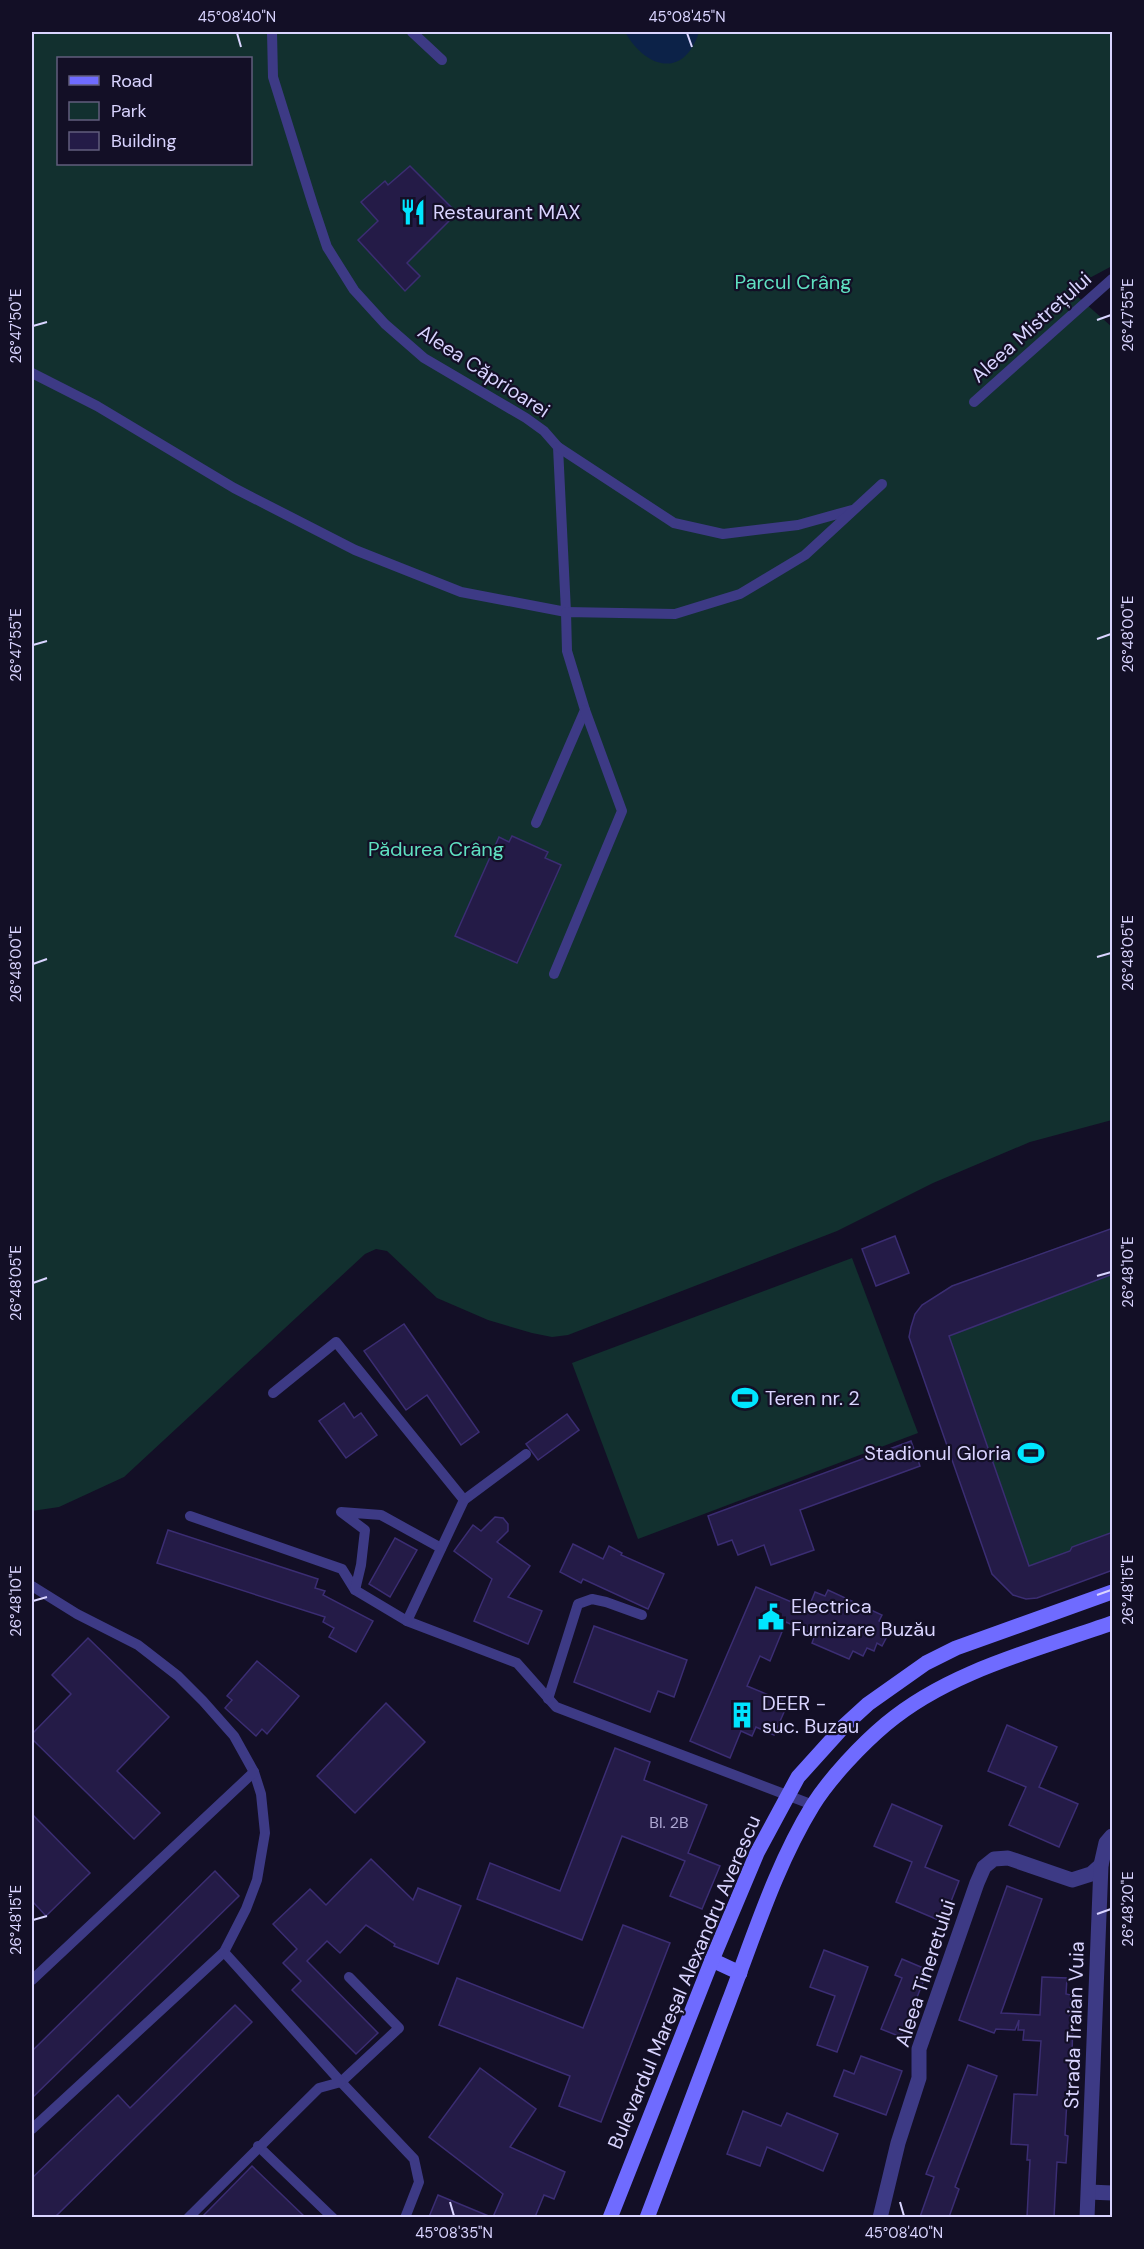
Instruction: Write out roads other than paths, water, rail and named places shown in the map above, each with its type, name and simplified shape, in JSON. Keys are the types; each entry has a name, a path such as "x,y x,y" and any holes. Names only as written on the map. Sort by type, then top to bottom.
{"main road":[{"name":"Bulevardul Mareșal Alexandru Averescu","path":"610,2217 757,1853 798,1777 845,1725 868,1704 926,1664 956,1648 1113,1592"},
{"path":"646,2217 781,1866 813,1805 841,1770 886,1724 933,1693 970,1673 1113,1623"},
{"path":"712,1960 740,1973"}],"street":[{"name":"Strada Traian Vuia","path":"1087,2217 1101,1865 1106,1843 1113,1836"},
{"name":"Aleea Tineretului","path":"880,2217 898,2143 919,2078 919,2049 984,1868 994,1859 1008,1858 1072,1880 1091,1874 1101,1865"},
{"path":"1089,2192 1113,2193"}],"lane":[{"name":"Aleea Căprioarei","path":"272,32 273,77 327,246 354,290 385,324 424,358 526,418 544,431 558,447 674,523 723,534 798,525 855,509"},
{"path":"412,32 442,60"},
{"name":"Aleea Mistrețului","path":"974,402 1113,279"},
{"path":"32,373 97,406 234,488 355,550 461,591 567,612 675,614 740,594 805,555 882,484"},
{"path":"554,974 622,811 585,710 567,651 558,447"},
{"path":"536,822 585,710"},
{"path":"273,1394 336,1342 464,1500"},
{"path":"407,1621 464,1500 526,1454"},
{"path":"365,1530 341,1512 381,1515 441,1548"},
{"path":"355,1590 361,1565 365,1530 381,1515"},
{"path":"190,1516 342,1569 361,1565"},
{"path":"342,1569 355,1590 407,1621 517,1663 556,1707 813,1805"},
{"path":"32,1588 138,1645 178,1676 234,1736 254,1772 261,1794 265,1833 257,1880 246,1909 224,1952 32,2129"},
{"path":"548,1699 578,1604 592,1599 599,1600 642,1615"},
{"path":"32,1980 254,1772"},
{"path":"224,1952 414,2159 419,2182 405,2217"},
{"path":"189,2217 319,2088 341,2082 399,2028 349,1977"},
{"path":"258,2146 333,2217"}],"water":[{"path":"625,32 699,32 684,57 664,64 643,54"}],"place":[{"name":"Restaurant MAX","path":"413,212"},
{"name":"Teren nr. 2","path":"745,1398"},
{"name":"Stadionul Gloria","path":"1031,1453"},
{"name":"Electrica Furnizare Buzău","path":"771,1617"},
{"name":"DEER - suc. Buzau","path":"742,1715"}],"park label":[{"name":"Parcul Crâng","path":"793,282"},
{"name":"Pădurea Crâng","path":"436,849"}]}
